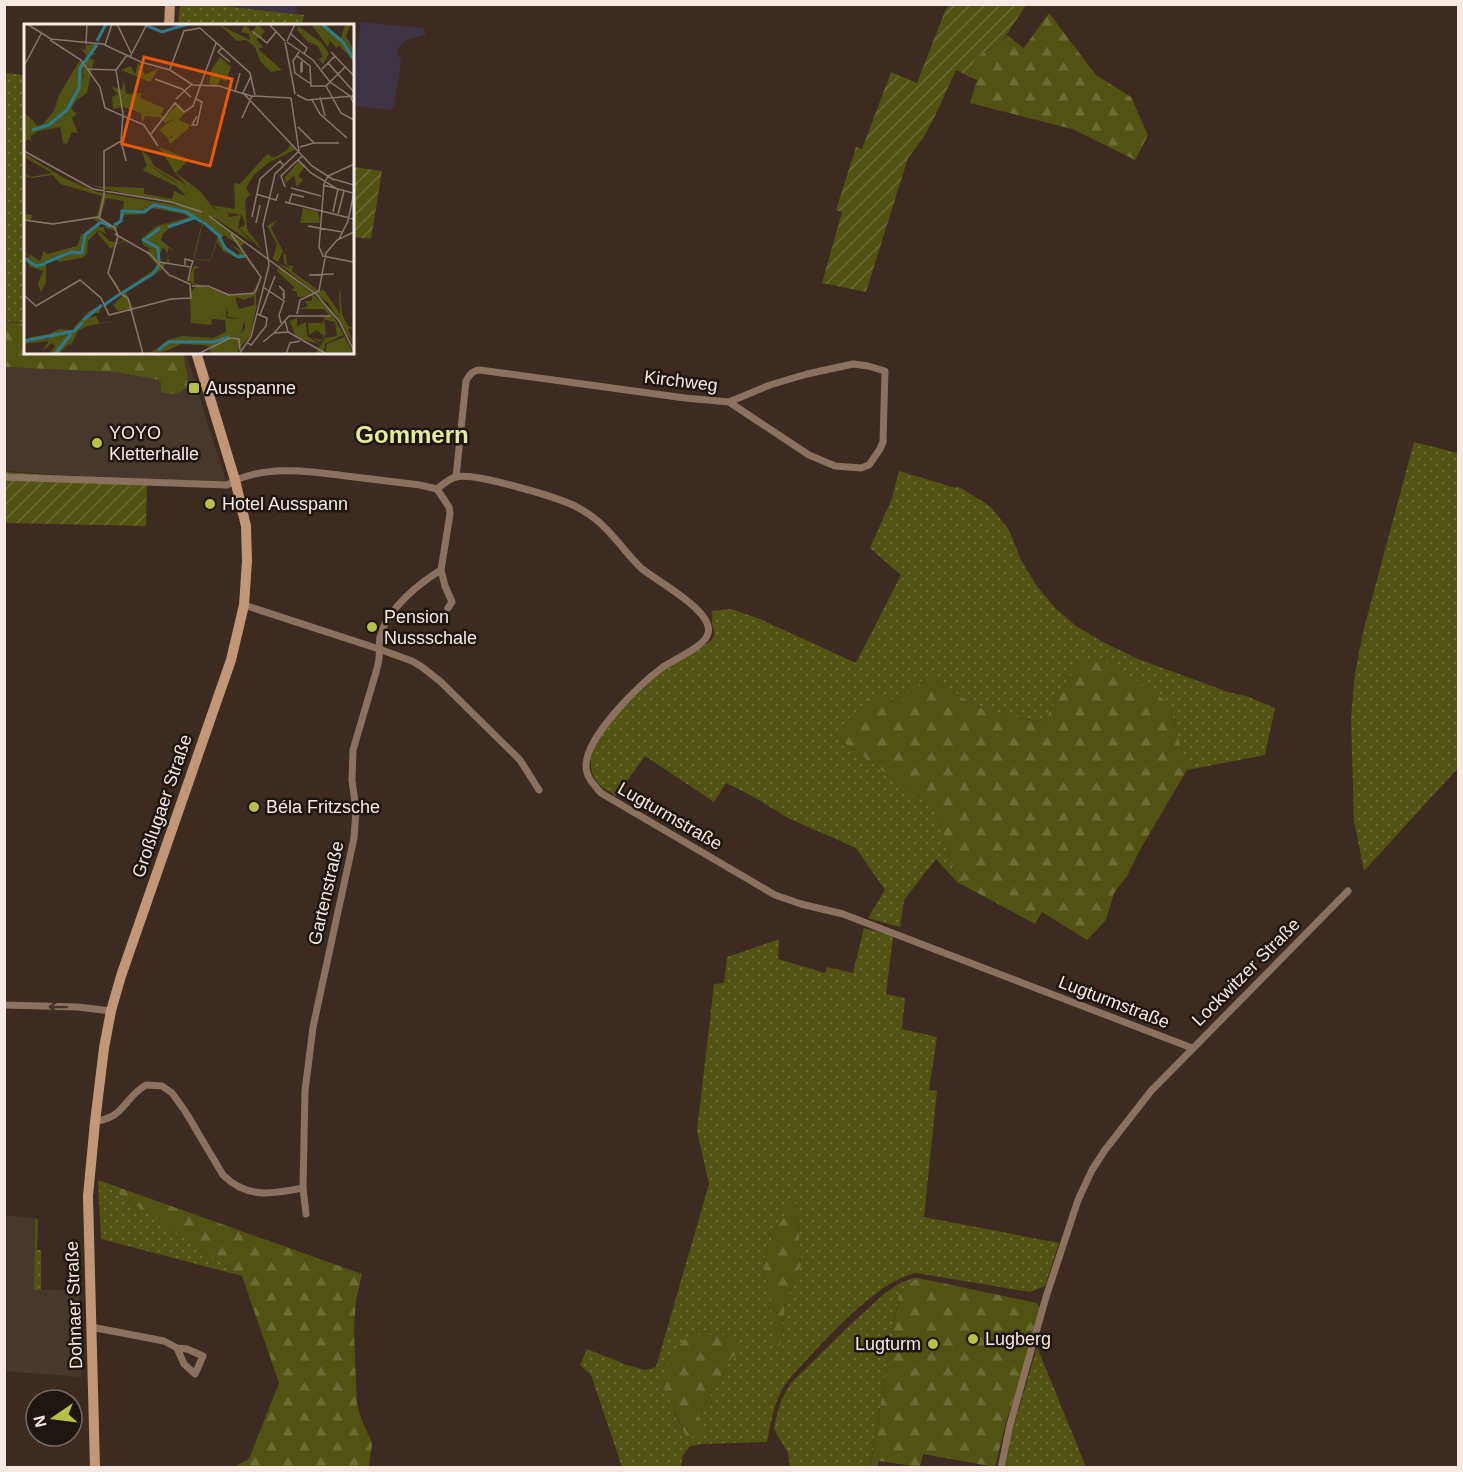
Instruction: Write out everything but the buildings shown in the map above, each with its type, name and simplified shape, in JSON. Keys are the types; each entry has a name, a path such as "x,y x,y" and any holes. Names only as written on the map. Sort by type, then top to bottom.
{"main road":[{"path":"169,24 170,4"},
{"name":"Großlugaer Straße","path":"93,1143 104,1048 111,1011 121,976 231,660 244,605 246,526 235,480 197,354"},
{"name":"Dohnaer Straße","path":"93,1143 88,1204 95,1467"}],"street":[{"name":"Kirchweg","path":"456,477 466,381 476,370 729,402 770,385 807,374 853,364 868,366 885,372 883,442 874,458 864,467 835,466 809,455 729,402"},
{"path":"4,477 227,485 235,480 266,473 300,471 437,489 456,477"},
{"name":"Lugturmstraße","path":"456,477 478,477 517,487 553,498 585,512 600,523 642,568 701,612 709,627 709,634 704,641 650,677 609,719 599,734 591,747 586,765 590,780 602,793 775,894 801,904 843,914 1192,1048"},
{"path":"437,489 449,507 450,514 441,570 452,602 448,608"},
{"name":"Gartenstraße","path":"306,1214 303,1188 305,1091 313,1027 354,838 356,810 352,780 353,750 376,672 381,634 400,603 441,570"},
{"path":"244,605 412,661 441,682 520,760 539,790"},
{"name":"Lockwitzer Straße","path":"1001,1467 1010,1425 1046,1297 1086,1179 1105,1150 1151,1091 1348,891"},
{"path":"4,1005 78,1007 111,1011"},
{"path":"95,1122 114,1115 129,1098 146,1085 162,1086 172,1093 223,1175 230,1182 255,1194 303,1188"},
{"path":"90,1327 164,1341 177,1348"}],"shaded area":[{"path":"297,4 296,14 215,5"},
{"path":"361,22 423,28 426,35 406,40 397,51 398,56 402,59 393,110 354,106 354,70"},
{"path":"4,321 24,323 24,354 186,354 227,485 147,481 5,471"},
{"path":"4,1215 35,1218 34,1289 78,1291 81,1312 81,1377 5,1371"}],"green space":[{"path":"180,5 215,5 304,15 302,24 178,24"},
{"path":"949,5 1026,5 1001,43 977,56 968,76 956,70 933,120 908,158 866,292 822,283 842,212 836,210 856,147 862,149 891,72 917,83"},
{"path":"1049,13 1096,75 1131,97 1148,135 1135,160 1072,129 970,103 977,80 968,76 977,56 1001,43 1007,35 1024,48"},
{"path":"5,73 24,75 24,323 5,321"},
{"path":"354,167 382,171 371,239 354,237"},
{"path":"5,322 24,324 24,354 183,354 188,386 178,393 169,394 161,392 159,380 116,372 5,367"},
{"path":"1414,442 1458,453 1458,768 1364,871 1354,821 1351,718 1355,673 1364,628"},
{"path":"899,471 956,488 957,486 990,506 1009,530 1021,560 1036,585 1056,609 1076,626 1138,659 1275,708 1265,755 1187,770 1169,703 1079,662 1043,723 982,709 927,676 898,703 833,734 935,810 957,882 936,859 904,900 900,927 868,918 885,890 856,848 788,818 726,783 714,802 645,756 616,796 604,789 592,773 591,758 597,742 613,720 655,678 713,638 712,611 731,609 760,619 856,663 901,575 870,548 892,498"},
{"path":"4,472 147,481 146,526 5,523"},
{"path":"1079,662 1112,663 1169,703 1187,770 1127,876 1114,893 1106,920 1087,940 1042,912 1035,924 957,882 935,810 833,734 877,691 898,703 927,676 982,709 1043,723"},
{"path":"864,928 893,936 886,994 905,998 902,1029 937,1037 929,1090 937,1091 924,1217 1059,1243 1045,1286 1030,1292 916,1273 900,1279 865,1302 848,1317 789,1379 777,1401 767,1442 690,1446 683,1455 681,1467 622,1467 591,1375 580,1365 587,1349 646,1370 656,1367 709,1184 697,1131 714,984 724,983 727,957 779,939 778,959 825,973 827,967 853,973","holes":["794,1201 801,1266 790,1288 785,1307 780,1348 763,1266 769,1238 785,1216 790,1202","732,1357 699,1415 698,1423 702,1430 690,1438 686,1436 674,1412"]},
{"path":"98,1180 242,1276 101,1239"},
{"path":"98,1180 362,1274 356,1300 355,1360 357,1404 372,1443 369,1467 234,1467 249,1459 279,1383 242,1276"},
{"path":"790,1201 794,1201 801,1266 790,1288 785,1307 780,1348 777,1347 763,1266 769,1238 785,1216"},
{"path":"35,1218 38,1219 37,1250 41,1250 41,1290 34,1290"},
{"path":"918,1278 899,1294 870,1467 790,1467 788,1453 774,1429 781,1401 791,1383 884,1294 898,1284"},
{"path":"918,1278 1037,1303 1041,1310 1006,1423 995,1467 923,1454 920,1467 879,1461 877,1467 870,1468 899,1294"},
{"path":"695,1335 729,1335 740,1346 740,1353 732,1357 699,1415 702,1434 690,1438 686,1436 660,1380 683,1340"},
{"path":"1037,1347 1086,1467 1005,1467 1014,1425"}],"place":[{"name":"Ausspanne","path":"194,388"},
{"name":"YOYO Kletterhalle","path":"97,443"},
{"name":"Hotel Ausspann","path":"210,504"},
{"name":"Pension Nussschale","path":"372,627"},
{"name":"Béla Fritzsche","path":"254,807"},
{"name":"Lugberg","path":"973,1339"},
{"name":"Lugturm","path":"933,1344"}],"district":[{"name":"Gommern","path":"412,434"}]}
